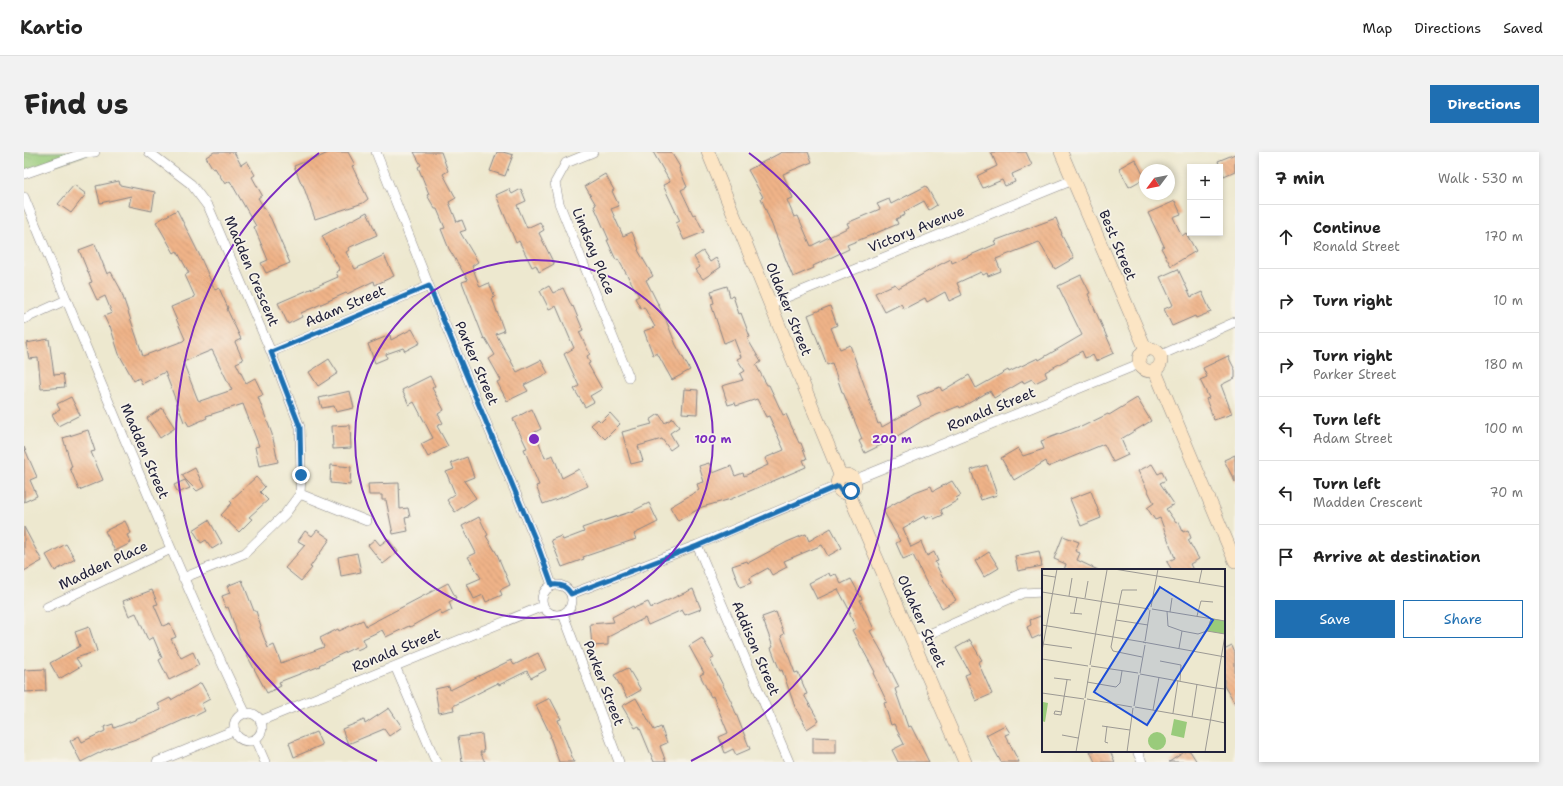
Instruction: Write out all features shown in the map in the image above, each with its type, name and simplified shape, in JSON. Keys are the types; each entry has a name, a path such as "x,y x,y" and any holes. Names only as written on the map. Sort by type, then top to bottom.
{"street":[{"path":"24,174 84,153 95,152"},
{"name":"Madden Crescent","path":"149,152 191,184 209,208 271,352 300,427 300,494"},
{"name":"Parker Street","path":"376,152 429,286 538,546 552,585"},
{"name":"Lindsay Place","path":"593,152 566,163 555,182 559,203 630,377"},
{"name":"Oldaker Street","path":"708,152 845,484 965,762"},
{"name":"Best Street","path":"1061,152 1146,350"},
{"name":"Victory Avenue","path":"770,304 1073,180"},
{"name":"Madden Street","path":"24,197 183,578 226,674 246,714"},
{"name":"Adam Street","path":"271,352 429,286"},
{"path":"24,319 66,300"},
{"path":"1161,356 1235,322"},
{"path":"1146,350 1156,350 1161,356 1161,364 1155,371 1147,372 1139,364 1140,356 1146,350"},
{"name":"Ronald Street","path":"571,594 697,546 1139,364"},
{"path":"1155,371 1235,561"},
{"path":"183,578 245,553 285,514 300,494 367,521"},
{"name":"Addison Street","path":"697,546 789,762"},
{"name":"Madden Place","path":"47,607 171,549"},
{"path":"552,585 561,585 571,594 572,603 570,608 563,614 553,615 545,610 543,606 542,596 547,588 552,585"},
{"path":"913,641 1023,592 1042,592"},
{"name":"Ronald Street","path":"260,721 543,606"},
{"name":"Parker Street","path":"563,614 619,762"},
{"path":"395,666 436,762"},
{"path":"246,714 254,715 260,721 262,729 255,739 248,741 241,739 235,730 237,720 246,714"},
{"path":"157,762 235,730"},
{"path":"255,739 265,762"},
{"path":"1137,752 1142,762"}],"green space":[{"path":"24,152 95,152 24,174"}],"building":[{"path":"214,152 234,152 241,165 247,161 255,175 252,177 262,195 258,198 271,219 290,263 266,273 261,263 268,260 254,227 256,226 230,181 225,184 206,157"},
{"path":"330,152 348,152 355,165 352,166 368,199 363,203 315,219 303,185 294,166"},
{"path":"414,152 441,152 448,171 443,174 456,198 449,202 457,222 462,220 466,230 460,232 478,262 472,266 480,287 489,283 495,297 492,298 504,331 496,334 517,372 541,360 548,373 524,385 528,391 507,401 497,382 501,380 489,359 495,355 485,338 484,339 462,282 468,280 449,249 441,229 445,228 437,209 435,209 427,195 429,194 418,167 421,165"},
{"path":"497,152 513,155 505,176 490,171"},
{"path":"653,152 671,152 680,167 679,168 687,187 681,190 693,215 695,214 704,232 684,240 676,223 680,221 663,185 670,182"},
{"path":"782,152 808,152 812,162 783,174 793,198 787,200 794,217 798,216 811,246 849,227 847,223 880,209 877,204 889,199 891,204 926,186 937,205 929,210 924,201 904,212 905,215 896,219 898,224 847,245 849,249 813,266 814,268 793,277 761,198 763,197 748,170"},
{"path":"991,152 1026,152 1032,165 1012,174 1015,182 1005,186 1002,180 983,188 977,176 997,166"},
{"path":"1235,154 1235,171 1224,176 1223,164 1219,164 1218,161"},
{"path":"1135,159 1139,167 1139,181 1129,187 1119,168"},
{"path":"605,174 614,190 612,191 619,206 611,209 623,236 632,232 639,249 638,250 653,276 646,280 666,320 676,345 690,370 672,380 657,353 653,355 644,331 655,327 644,307 641,309 635,298 639,296 618,259 616,260 594,206 596,205 585,186"},
{"path":"119,181 120,185 155,192 152,211 129,206 131,196 100,203 96,186"},
{"path":"74,185 86,194 71,213 58,204"},
{"path":"509,189 512,194 521,189 526,201 517,205 527,228 540,222 544,230 539,233 554,264 539,272 536,265 532,267 519,241 516,243 496,195"},
{"path":"1175,201 1181,214 1173,217 1182,236 1186,233 1196,251 1171,266 1161,248 1164,246 1148,213"},
{"path":"177,210 215,290 219,288 241,339 235,342 243,360 236,363 246,383 255,378 263,395 258,397 272,434 278,462 259,466 255,447 259,446 243,404 206,416 207,418 189,426 186,421 184,422 165,372 142,384 139,378 134,381 119,354 110,326 109,327 104,316 112,313 105,296 97,300 89,283 92,282 79,250 95,244 107,274 111,272 120,288 143,356 185,339 171,307 195,297 185,275 189,273 177,251 174,253 156,222","holes":["212,350 232,390 200,401 198,400 183,362"]},
{"path":"367,212 377,235 348,248 349,250 346,252 355,269 384,255 394,276 375,285 374,281 301,313 302,317 288,324 278,303 338,277 336,272 340,270 322,236"},
{"path":"1056,218 1061,234 1074,258 1055,269 1039,242 996,259 1001,271 988,276 987,273 983,275 981,272 957,283 962,295 949,301 945,292 927,302 925,298 904,309 901,304 885,312 875,293 895,284 898,288 951,259 952,263 996,244 994,241"},
{"path":"703,251 710,262 716,258 721,267 703,279 696,270 700,267 694,257"},
{"path":"1178,269 1191,297 1202,292 1211,312 1196,318 1195,316 1172,326 1164,309 1173,305 1160,277"},
{"path":"1081,275 1090,293 1088,294 1114,353 1096,361 1093,355 1085,358 1082,351 1045,372 1047,377 1035,383 1032,379 1024,383 1023,381 994,398 990,391 960,408 959,406 924,420 889,441 865,453 859,441 862,439 842,392 832,363 827,365 808,315 830,306 837,325 831,328 840,349 850,345 878,424 880,423 882,427 921,405 917,396 940,387 942,391 969,375 976,388 1008,370 1009,372 1038,358 1039,360 1082,335 1058,286"},
{"path":"549,286 553,293 563,288 572,307 573,306 583,330 579,332 590,354 587,356 590,363 588,364 602,389 590,396 594,402 585,407 574,389 579,386 564,354 574,348 556,306 549,309 540,291"},
{"path":"727,286 730,297 733,296 739,314 741,313 750,337 747,338 761,362 756,365 767,385 769,385 783,415 786,414 799,443 801,443 807,459 803,460 806,467 731,499 702,507 678,521 670,507 699,490 697,484 704,482 699,466 709,463 713,473 731,466 735,476 743,473 744,476 768,465 765,458 784,450 769,416 766,417 757,399 736,406 735,403 728,405 722,386 743,380 740,374 745,371 737,359 741,357 734,339 724,343 711,304 714,303 711,291"},
{"path":"412,329 420,343 405,351 403,348 386,354 387,358 375,363 368,344 390,335 391,340"},
{"path":"49,339 54,375 63,374 65,387 41,389 38,358 29,359 26,343"},
{"path":"1228,356 1235,370 1235,378 1221,385 1232,414 1214,420 1206,399 1209,398 1200,380 1207,377 1203,368"},
{"path":"329,359 338,373 318,386 309,372"},
{"path":"430,376 435,386 432,388 444,410 438,414 443,423 437,426 448,446 428,457 421,444 433,438 414,402 409,405 402,390"},
{"path":"684,389 698,390 697,414 682,413"},
{"path":"350,391 354,408 336,412 334,406 322,408 319,398"},
{"path":"71,397 80,415 58,426 52,414 60,410 57,404"},
{"path":"1137,398 1151,421 1121,439 1128,455 1113,462 1104,444 1048,467 1046,461 1014,480 1001,458 1018,448 1023,456 1044,449 1041,441 1080,426 1081,427 1108,414 1109,415"},
{"path":"162,408 175,428 160,438 147,418"},
{"path":"532,409 541,429 535,432 545,458 553,455 562,478 579,469 588,486 543,504 536,486 539,485 524,449 527,448 513,419"},
{"path":"610,413 620,424 605,439 591,425 598,419 601,422"},
{"path":"659,414 665,423 673,418 679,427 670,433 677,445 670,450 662,439 638,446 643,461 631,464 622,432 652,424 650,420"},
{"path":"350,425 351,448 333,449 332,426"},
{"path":"88,430 95,451 91,452 103,480 79,490 70,468 72,467 63,438"},
{"path":"24,447 37,477 30,480 37,496 24,502"},
{"path":"1235,455 1235,482 1224,460"},
{"path":"467,457 474,477 464,481 476,498 455,512 447,500 455,494 446,472 454,469 451,463"},
{"path":"1152,464 1158,474 1162,472 1166,480 1160,483 1174,504 1166,509 1176,523 1179,522 1183,532 1188,530 1191,538 1188,540 1199,559 1190,564 1192,569 1171,569 1167,562 1175,558 1160,518 1155,520 1147,508 1154,503 1138,471"},
{"path":"331,465 351,467 350,485 330,483"},
{"path":"987,465 997,495 981,500 971,470"},
{"path":"195,468 204,487 197,491 182,475"},
{"path":"256,477 265,487 260,492 268,500 249,517 252,519 239,532 221,515 232,503 230,501"},
{"path":"185,480 190,488 178,493 174,485"},
{"path":"952,481 961,495 956,498 958,500 941,510 943,515 934,519 933,516 925,519 924,516 903,528 911,547 921,542 927,556 934,552 938,561 935,562 944,581 956,600 942,608 926,582 913,555 903,559 896,543 900,541 883,510 915,492 931,486 933,491"},
{"path":"399,483 400,509 408,508 410,517 405,518 408,531 393,534 386,500 382,500 382,495 369,495 368,484"},
{"path":"1091,491 1101,518 1081,526 1070,499"},
{"path":"649,503 658,522 634,534 636,539 583,557 584,559 562,567 551,540 561,536 563,540 584,532 582,528 633,511"},
{"path":"479,517 488,535 486,536 497,554 510,585 500,590 502,595 486,602 483,595 474,599 467,584 481,578 468,557 476,553 462,526"},
{"path":"209,520 222,543 212,549 206,540 201,543 193,530"},
{"path":"125,521 131,533 127,535 131,543 115,551 105,531"},
{"path":"24,527 42,561 24,571"},
{"path":"831,528 842,548 828,556 822,545 784,561 787,567 772,575 768,568 750,578 751,583 740,587 732,566 747,561 748,563 787,542 806,534 809,541"},
{"path":"317,530 330,539 310,567 312,568 301,581 285,568 305,545 298,541 305,531 312,536"},
{"path":"1063,536 1079,542 1075,551 1080,553 1077,560 1096,569 1064,569 1066,564 1054,559"},
{"path":"375,539 380,545 388,539 398,552 383,564 368,545"},
{"path":"66,544 75,559 55,571 46,555"},
{"path":"1039,551 1042,566 1018,571 1015,556"},
{"path":"989,552 999,568 984,577 975,561"},
{"path":"357,553 361,572 341,576 338,557"},
{"path":"829,573 830,576 836,574 841,584 851,579 862,599 860,600 874,629 870,631 886,659 899,687 895,689 908,727 911,726 929,762 898,762 892,750 904,744 894,724 891,725 884,703 887,702 873,673 875,672 852,630 856,628 849,613 851,613 838,589 817,599 809,583"},
{"path":"242,580 254,611 256,611 268,648 274,645 281,663 324,647 320,638 338,629 339,631 363,620 366,626 448,583 456,598 449,602 452,610 442,615 440,610 410,627 409,626 386,637 382,630 363,639 366,646 357,650 356,647 319,665 320,666 279,682 281,686 267,693 242,646 228,607 226,608 222,596 230,593 227,586"},
{"path":"693,589 701,609 685,615 682,610 648,625 645,618 608,637 608,645 592,646 590,624 614,622 612,617 633,606 634,608 648,602 651,608"},
{"path":"152,590 158,604 154,605 163,626 170,623 176,637 171,639 181,658 193,652 199,665 169,680 159,660 162,658 153,637 148,640 136,613 129,616 123,601"},
{"path":"776,612 784,634 781,636 795,673 798,672 807,694 804,695 819,721 807,729 795,707 782,670 780,671 771,648 773,647 762,617"},
{"path":"1042,615 1042,634 1032,639 1027,627 1031,625 1030,620"},
{"path":"89,627 97,651 76,658 81,666 59,679 50,663 80,646 75,632"},
{"path":"702,638 714,658 710,660 731,701 750,749 736,755 733,749 725,753 719,737 728,733 713,696 711,697 700,675 704,673 689,646"},
{"path":"970,640 982,660 978,662 992,694 976,701 965,675 970,673 956,648"},
{"path":"1232,646 1235,653 1235,704 1225,688 1225,650"},
{"path":"538,653 546,670 531,678 527,671 499,685 498,683 453,706 454,710 439,713 435,689 449,686 450,690 511,660 514,665"},
{"path":"628,668 641,690 627,698 614,675"},
{"path":"45,669 46,691 24,692 24,670"},
{"path":"201,683 210,699 201,704 205,711 159,731 107,749 81,762 70,741 79,736 82,742 105,731 104,727 113,724 114,728 161,710 158,704 170,698 171,700"},
{"path":"550,698 561,719 558,720 574,762 559,762 550,737 551,736 536,705"},
{"path":"636,698 654,730 661,727 667,743 660,746 666,762 654,762 639,726 635,728 622,706"},
{"path":"389,708 402,727 389,736 384,729 348,744 342,729 364,720 365,724"},
{"path":"1005,725 1010,733 1005,735 1019,762 1001,762 986,735"},
{"path":"316,732 322,745 294,757 289,743"},
{"path":"482,734 484,752 480,752 485,762 462,762 458,737"},
{"path":"813,737 836,738 836,753 813,753"},
{"path":"1090,752 1110,752 1115,762 1095,762"},
{"path":"1184,752 1191,752 1197,762 1169,762"}],"route":[{"path":"301,475 300,427 271,352 429,286 538,546 552,585 561,585 571,594 697,546 838,486 842,492 851,491"}]}
